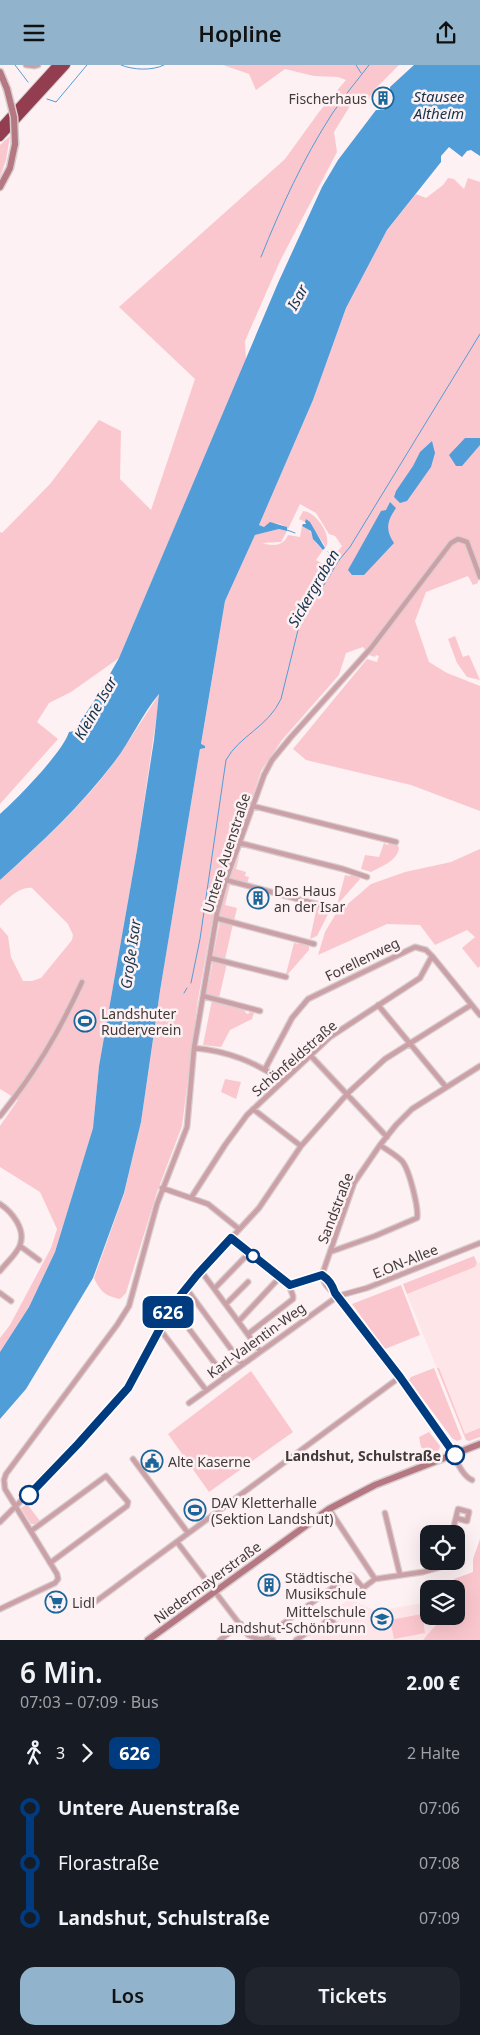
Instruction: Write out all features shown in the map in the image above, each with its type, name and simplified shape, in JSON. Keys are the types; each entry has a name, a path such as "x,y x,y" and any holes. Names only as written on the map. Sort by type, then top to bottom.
{"highway":[{"path":"0,128 57,65"},
{"path":"0,137 66,65"}],"main road":[{"path":"0,72 7,89 14,117 15,144 10,168 0,187"},
{"name":"Niedermayerstraße","path":"148,1640 330,1509 376,1485 480,1444"}],"street":[{"path":"26,65 34,67 38,65"},
{"name":"Untere Auenstraße","path":"0,1609 58,1581 58,1574 5,1489 4,1480 6,1474 130,1306 162,1188 187,1127 194,1048 216,918 226,880 264,775 272,760 371,648 451,543 458,539 467,542 480,577"},
{"path":"253,806 396,842"},
{"path":"240,843 359,873 367,877"},
{"path":"226,880 335,909"},
{"path":"216,918 314,944"},
{"name":"Forellenweg","path":"265,1069 292,1018 308,999 410,948 423,949 432,956"},
{"path":"432,956 480,1015"},
{"name":"Schönfeldstraße","path":"191,1198 247,1115 330,1037 420,978 432,956"},
{"path":"210,958 286,977"},
{"path":"0,1116 55,1038 82,982"},
{"path":"202,997 260,1011"},
{"path":"378,1005 446,1087"},
{"path":"0,1522 78,1444 128,1388 172,1306 201,1271 259,1208 301,1146 346,1096 378,1064 471,1005"},
{"path":"194,1048 223,1051 254,1063 283,1081"},
{"path":"310,1055 346,1096 387,1137"},
{"name":"Sandstraße","path":"322,1275 354,1183 380,1145 412,1109 480,1067"},
{"path":"253,1109 301,1146"},
{"path":"330,1252 376,1236 417,1218 417,1210 406,1167 402,1161 380,1145"},
{"path":"162,1188 208,1204 239,1229"},
{"path":"0,1204 11,1211 20,1231 20,1246 0,1271"},
{"path":"231,1238 290,1285 293,1295 293,1299 248,1334"},
{"name":"E.ON-Allee","path":"336,1295 367,1288 480,1243"},
{"path":"20,1246 38,1260"},
{"path":"215,1288 249,1253"},
{"path":"201,1271 260,1351"},
{"path":"290,1285 322,1275 333,1285 336,1295 400,1377 455,1455 466,1477 472,1480"},
{"path":"239,1321 280,1277"},
{"path":"226,1304 248,1282"},
{"path":"186,1288 242,1364"},
{"path":"0,1293 11,1301"},
{"name":"Karl-Valentin-Weg","path":"189,1403 336,1295"},
{"path":"172,1306 225,1377"},
{"path":"159,1328 206,1390"},
{"path":"91,1605 400,1377"},
{"path":"133,1459 188,1533"},
{"path":"31,1531 106,1475 128,1502 127,1506 50,1563"},
{"path":"330,1509 375,1579"},
{"path":"385,1513 400,1575"},
{"path":"454,1525 456,1518"},
{"path":"177,1542 253,1638 272,1640"},
{"path":"266,1640 269,1634 350,1575 363,1588 375,1579 427,1570"},
{"path":"220,1640 241,1624"},
{"path":"296,1640 314,1629 324,1626"}],"shaded area":[{"path":"223,65 399,65 375,89 363,107 356,100 353,101 334,132 337,152 280,261 245,341 246,360 119,658 71,692 49,703 37,722 58,739 0,804 0,532 2,533 50,484 99,420 121,431 120,479 151,510 195,379 119,307 285,159 319,112 346,80 338,77 314,76 285,69 256,90 249,74"},
{"path":"10,136 6,160 0,177 0,145"},
{"path":"448,178 454,179 464,189 468,178 480,182 480,569 478,570 478,583 473,585 468,576 426,592 415,621 429,662 447,673 480,686 480,811 411,785 306,760 293,749 367,659 377,662 379,656 369,655 363,647 346,653 339,675 282,740 261,771 237,845 232,852 231,861 214,912 198,999 182,1126 157,1192 126,1293 120,1299 115,1298 104,1292 94,1278 124,1194 141,1122 160,991 200,749 205,746 201,745 225,601 255,535 279,529 287,531 281,542 262,543 277,545 283,542 288,535 300,537 302,526 309,529 316,543 323,550 316,560 326,566 342,546 335,536 329,534 316,513 300,504 288,529 277,523 264,527 259,525 313,400 346,308 387,230 416,194 426,198 443,185"},
{"path":"303,511 313,515 322,526 327,538 325,548 306,519 305,522 299,519"},
{"path":"455,636 463,657 469,655 480,680 467,677 457,663 448,639"},
{"path":"160,693 137,850 99,1066 93,1128 55,1252 29,1307 0,1352 0,1338 10,1325 51,1248 57,1229 40,1192 0,1167 0,1126 18,1100 0,1089 0,927 8,936 11,957 23,981 41,978 72,940 73,935 68,924 32,888 19,891 0,906 0,880 46,838 90,793 116,760"},
{"path":"392,842 397,844 399,848 398,853 392,860 371,872 361,869 365,855 379,857 384,843 387,845"},
{"path":"480,849 480,966 478,968 462,948 475,937 467,930 435,945 420,925 387,924 318,955 325,932 335,915 371,884 405,872 451,862"},
{"path":"240,854 236,869 246,872 245,876 249,877 247,884 232,880 230,877"},
{"path":"345,875 359,875 360,879 337,905"},
{"path":"230,883 234,884 233,886 230,885 225,905 237,908 234,921 219,915 226,886"},
{"path":"317,906 329,909 329,912 317,936 310,939"},
{"path":"220,921 233,924 225,959 213,956"},
{"path":"294,943 307,943 309,950 286,974"},
{"path":"213,961 227,963 219,998 206,995"},
{"path":"212,1000 212,1002 215,1001 227,1006 227,1004 243,1008 248,1014 251,1011 254,1013 252,1019 230,1030 221,1047 203,1045"},
{"path":"225,1079 241,1082 236,1099 221,1092"},
{"path":"474,1256 477,1263 475,1267 407,1294 403,1284"},
{"path":"480,1262 480,1432 465,1438 407,1294 475,1267"},
{"path":"401,1285 420,1335 385,1349 352,1304"},
{"path":"434,1368 462,1439 457,1441 452,1438 409,1380 411,1377"},
{"path":"437,1368 439,1368 465,1434 480,1428 480,1437 469,1441 466,1440"},
{"path":"251,1371 293,1432 209,1492 168,1434"},
{"path":"429,1432 440,1446 439,1450 433,1455 421,1447 419,1437"},
{"path":"27,1504 40,1521 36,1524 31,1524 21,1508"},
{"path":"480,1539 480,1640 423,1640 437,1625 465,1625 465,1580 454,1579 473,1572 473,1559"},
{"name":"Mittelschule Landshut-Schönbrunn","path":"350,1599 376,1611 420,1604 420,1625 436,1625 423,1640 313,1640 309,1636 318,1630 320,1620"},
{"path":"420,1614 420,1625 424,1625 425,1633 394,1639 390,1620"}],"water":[{"path":"414,65 480,65 480,156 471,150 467,151 462,157 449,147 441,156 441,162 387,230 346,308 313,400 259,525 264,527 270,522 287,527 287,531 279,529 255,535 225,601 201,744 205,748 200,749 160,991 141,1122 124,1193 93,1278 26,1389 0,1419 0,1352 29,1307 55,1252 93,1128 99,1066 137,850 159,694 121,753 102,778 45,838 0,880 0,814 49,763 65,741 69,732 74,731 98,695 119,658 278,283 322,187 338,160 376,110 384,110 391,101 390,87"},
{"path":"465,438 480,438 480,445 462,466 456,466 449,455"},
{"path":"432,441 435,453 431,467 407,501 400,503 394,497 396,491 420,452"},
{"path":"390,502 396,508 388,526 389,534 394,543 364,575 352,575 348,570 381,511 386,510"},
{"path":"306,519 310,522 325,548 323,550 313,539 311,531 302,526 306,524"}],"waterway":[{"path":"15,65 28,82"},
{"path":"47,99 56,102 87,65"},
{"path":"121,65 142,69 164,65"},
{"path":"356,65 361,73"},
{"path":"261,257 311,148 336,108 369,65"},
{"name":"Sickergraben","path":"191,983 200,939 226,760 238,744 269,717 281,699 299,626 339,560 350,547 480,334"},
{"path":"287,530 295,533"},
{"path":"328,552 339,560"},
{"path":"184,993 187,988"}],"bus line":[{"name":"626","path":"29,1495 128,1388 172,1306 231,1238 290,1285 322,1275 328,1279 333,1285 335,1293 400,1377 455,1455"}],"place":[{"name":"Fischerhaus","path":"383,98"},
{"name":"Das Haus an der Isar","path":"258,898"},
{"name":"Landshuter Ruderverein","path":"85,1021"},
{"name":"Landshut, Schulstraße","path":"455,1455"},
{"name":"Alte Kaserne","path":"152,1461"},
{"name":"DAV Kletterhalle (Sektion Landshut)","path":"195,1510"},
{"name":"Städtische Musikschule","path":"269,1585"},
{"name":"Lidl","path":"56,1602"},
{"name":"Mittelschule Landshut-Schönbrunn","path":"382,1619"}],"water label":[{"name":"Stausee Altheim","path":"439,104"},
{"name":"Isar","path":"297,297"},
{"name":"Kleine Isar","path":"95,708"},
{"name":"Große Isar","path":"130,954"}]}
